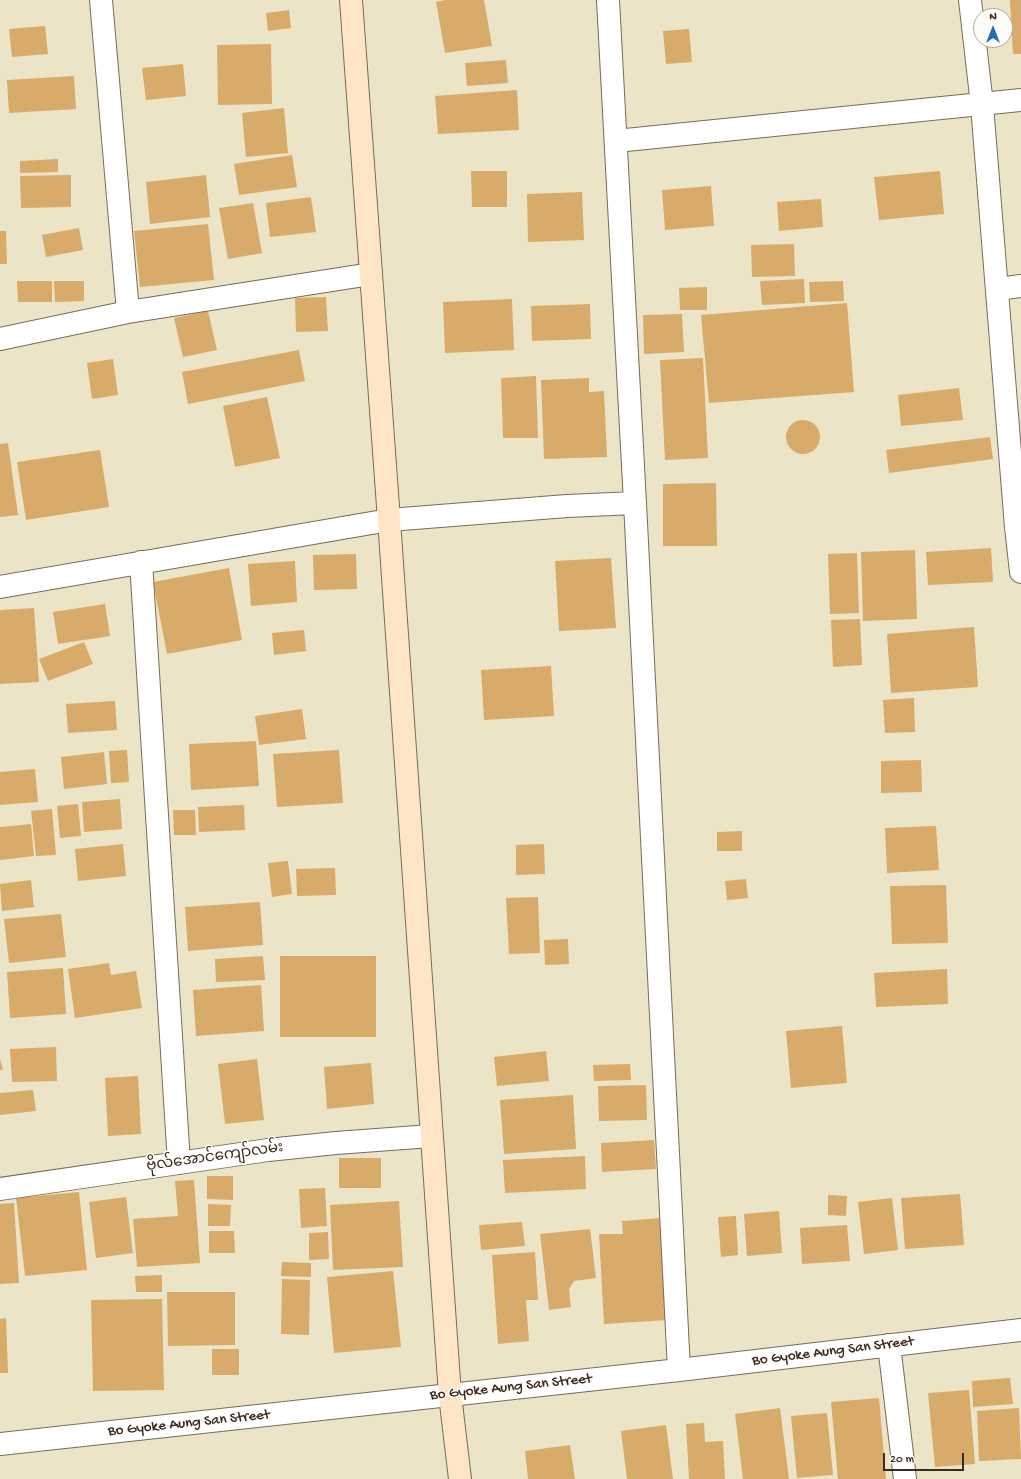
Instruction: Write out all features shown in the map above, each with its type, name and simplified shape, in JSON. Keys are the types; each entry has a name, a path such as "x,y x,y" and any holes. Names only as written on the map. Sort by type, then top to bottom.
{"street":[{"path":"101,0 128,312"},
{"path":"351,0 450,1395 460,1479"},
{"path":"608,0 679,1370"},
{"path":"970,0 982,104 997,289 1019,526 1021,572"},
{"path":"616,141 1021,100"},
{"path":"0,339 128,312 371,274"},
{"path":"997,289 1021,286"},
{"path":"0,587 389,520 567,506 635,504"},
{"path":"141,562 179,1163"},
{"name":"ဗိုလ်အောင်ကျော်လမ်း","path":"0,1189 268,1150 431,1136"},
{"name":"Bo Gyoke Aung San Street","path":"0,1444 679,1370 1021,1330"},
{"path":"889,1345 905,1479"}],"building":[{"path":"445,0 484,0 492,46 445,53 436,2"},
{"path":"1010,0 1021,0 1021,54 1013,54 1013,8 1010,8"},
{"path":"289,10 291,28 268,31 266,13"},
{"path":"45,26 48,54 12,57 9,29"},
{"path":"689,29 692,62 666,64 663,31"},
{"path":"271,44 272,104 218,105 217,45"},
{"path":"506,60 508,83 467,86 465,63"},
{"path":"183,64 186,96 146,100 142,68"},
{"path":"74,76 76,109 9,113 7,80"},
{"path":"517,90 519,130 438,134 435,96"},
{"path":"284,108 288,153 246,157 242,113"},
{"path":"292,155 297,187 239,195 234,164"},
{"path":"58,159 58,172 20,173 20,161"},
{"path":"471,171 507,171 507,207 472,207"},
{"path":"940,171 944,214 879,220 874,177"},
{"path":"71,175 71,207 21,208 20,176"},
{"path":"206,175 210,217 150,224 146,182"},
{"path":"711,186 714,226 665,230 662,190"},
{"path":"582,192 584,240 528,242 527,194"},
{"path":"311,197 316,232 270,237 266,203"},
{"path":"821,199 823,227 779,231 777,202"},
{"path":"253,203 262,253 228,259 219,208"},
{"path":"208,224 214,280 140,287 134,231"},
{"path":"79,228 83,250 46,257 42,235"},
{"path":"0,231 6,231 7,264 0,264"},
{"path":"794,244 795,276 752,277 751,245"},
{"path":"804,279 805,303 762,305 760,281"},
{"path":"17,281 52,281 52,302 18,302"},
{"path":"54,281 84,281 84,301 55,302"},
{"path":"843,281 844,301 810,302 809,282"},
{"path":"707,287 707,310 680,310 679,288"},
{"path":"326,297 328,331 296,332 295,298"},
{"path":"512,299 514,350 445,353 443,302"},
{"path":"847,303 854,392 709,403 701,315"},
{"path":"590,304 591,339 532,341 531,306"},
{"path":"208,311 217,350 183,357 174,318"},
{"path":"682,314 684,352 644,354 643,315"},
{"path":"299,350 305,381 188,404 182,372"},
{"path":"703,358 708,458 665,460 660,360"},
{"path":"113,359 118,395 92,399 87,363"},
{"path":"536,376 538,438 503,438 501,378"},
{"path":"589,378 589,392 604,391 607,457 544,459 541,380"},
{"path":"959,388 963,420 901,426 898,395"},
{"path":"267,397 280,458 235,467 223,406"},
{"path":"800,420 806,420 810,421 817,427 820,437 819,444 813,451 806,454 800,454 796,453 789,447 786,440 786,434 787,430 793,423"},
{"path":"990,437 993,459 889,473 886,450"},
{"path":"8,443 18,515 0,517 0,444"},
{"path":"100,450 109,507 26,520 17,462"},
{"path":"716,483 717,546 663,546 663,484"},
{"path":"991,548 993,582 928,585 926,552"},
{"path":"915,550 917,619 863,621 861,552"},
{"path":"857,553 859,613 830,614 828,554"},
{"path":"356,554 357,589 314,590 313,555"},
{"path":"611,558 616,628 559,631 555,561"},
{"path":"295,561 297,602 251,606 248,564"},
{"path":"229,568 242,640 167,654 153,582"},
{"path":"105,604 110,636 58,644 53,612"},
{"path":"34,608 39,682 0,684 0,610"},
{"path":"860,619 862,665 833,667 831,620"},
{"path":"974,627 978,687 891,693 887,634"},
{"path":"304,630 306,651 274,655 272,633"},
{"path":"84,642 93,664 48,681 39,659"},
{"path":"551,666 554,716 484,720 481,670"},
{"path":"914,698 915,732 885,733 883,700"},
{"path":"115,701 117,730 68,733 66,704"},
{"path":"302,709 306,739 259,745 255,716"},
{"path":"256,741 259,786 191,790 189,744"},
{"path":"127,750 129,782 111,783 109,751"},
{"path":"339,750 343,803 277,807 273,754"},
{"path":"104,752 107,784 64,789 61,757"},
{"path":"921,760 922,792 881,793 881,761"},
{"path":"35,769 38,802 0,805 0,772"},
{"path":"120,799 122,829 84,832 82,802"},
{"path":"78,804 81,836 60,838 57,806"},
{"path":"244,805 245,830 199,832 198,807"},
{"path":"52,809 56,855 36,856 31,811"},
{"path":"173,810 195,810 196,835 174,835"},
{"path":"31,824 34,856 0,860 0,827"},
{"path":"936,826 939,870 887,873 885,828"},
{"path":"742,831 742,851 717,851 717,832"},
{"path":"123,844 126,876 78,881 75,849"},
{"path":"544,844 545,874 516,875 516,845"},
{"path":"288,861 292,894 272,897 268,863"},
{"path":"335,868 336,895 297,896 296,869"},
{"path":"746,879 748,898 727,900 725,881"},
{"path":"31,880 34,907 2,911 0,884"},
{"path":"946,885 948,943 892,944 890,886"},
{"path":"538,897 540,953 509,954 506,898"},
{"path":"260,902 263,945 188,951 185,907"},
{"path":"61,914 66,957 9,963 4,919"},
{"path":"568,939 569,964 545,965 544,940"},
{"path":"263,956 265,980 216,982 215,959"},
{"path":"280,956 376,956 376,1037 280,1037"},
{"path":"109,963 111,975 136,971 142,1008 75,1018 68,969"},
{"path":"63,968 66,1014 10,1018 7,972"},
{"path":"947,969 948,1004 876,1007 874,973"},
{"path":"261,985 264,1031 196,1036 193,990"},
{"path":"842,1026 847,1083 791,1088 786,1031"},
{"path":"56,1047 57,1081 12,1082 10,1049"},
{"path":"546,1051 549,1081 497,1086 494,1057"},
{"path":"0,1059 3,1070 0,1070"},
{"path":"257,1059 264,1120 225,1124 218,1064"},
{"path":"371,1063 374,1104 327,1109 324,1067"},
{"path":"630,1064 631,1080 594,1081 593,1065"},
{"path":"138,1076 141,1134 108,1136 105,1078"},
{"path":"646,1085 647,1120 599,1121 598,1086"},
{"path":"33,1090 36,1111 0,1115 0,1093"},
{"path":"573,1095 576,1149 504,1154 500,1100"},
{"path":"654,1140 656,1169 602,1172 601,1143"},
{"path":"585,1156 586,1189 505,1193 503,1160"},
{"path":"339,1158 381,1158 381,1188 339,1188"},
{"path":"207,1176 233,1176 233,1200 207,1199"},
{"path":"194,1180 200,1263 137,1267 133,1219 178,1216 175,1181"},
{"path":"325,1188 327,1226 301,1228 299,1189"},
{"path":"79,1192 87,1270 25,1276 16,1198"},
{"path":"960,1194 964,1245 905,1249 901,1198"},
{"path":"828,1195 847,1196 846,1216 828,1215"},
{"path":"126,1197 133,1253 96,1258 89,1202"},
{"path":"892,1198 898,1250 864,1254 858,1202"},
{"path":"399,1201 403,1267 333,1270 330,1205"},
{"path":"14,1203 19,1283 0,1284 0,1204"},
{"path":"208,1204 231,1205 230,1226 208,1226"},
{"path":"779,1211 782,1253 747,1256 744,1214"},
{"path":"736,1216 738,1255 721,1257 718,1217"},
{"path":"662,1218 668,1320 604,1324 599,1234 623,1234 622,1221"},
{"path":"522,1222 525,1246 481,1250 479,1225"},
{"path":"847,1225 850,1261 802,1264 800,1228"},
{"path":"590,1229 596,1278 574,1281 569,1289 571,1307 549,1310 540,1234"},
{"path":"209,1231 234,1231 235,1253 209,1253"},
{"path":"328,1232 329,1259 309,1260 309,1233"},
{"path":"535,1252 538,1300 526,1300 529,1341 498,1344 492,1255"},
{"path":"282,1262 311,1263 311,1277 281,1276"},
{"path":"393,1271 401,1347 334,1353 327,1277"},
{"path":"162,1275 162,1292 136,1292 135,1276"},
{"path":"282,1279 310,1280 309,1335 281,1334"},
{"path":"167,1292 235,1292 235,1345 168,1346"},
{"path":"162,1299 164,1390 93,1391 91,1300"},
{"path":"6,1318 8,1373 0,1373 0,1319"},
{"path":"212,1349 239,1349 239,1375 212,1375"},
{"path":"1010,1378 1013,1404 973,1407 972,1381"},
{"path":"969,1390 975,1464 935,1467 928,1393"},
{"path":"879,1398 886,1479 838,1479 831,1402"},
{"path":"780,1408 789,1479 743,1479 735,1414"},
{"path":"1019,1408 1021,1459 979,1461 977,1411"},
{"path":"827,1413 833,1475 797,1478 791,1416"},
{"path":"704,1423 705,1442 723,1441 725,1479 689,1479 686,1424"},
{"path":"666,1425 673,1479 627,1479 621,1431"},
{"path":"570,1445 575,1479 528,1479 525,1451"}]}
